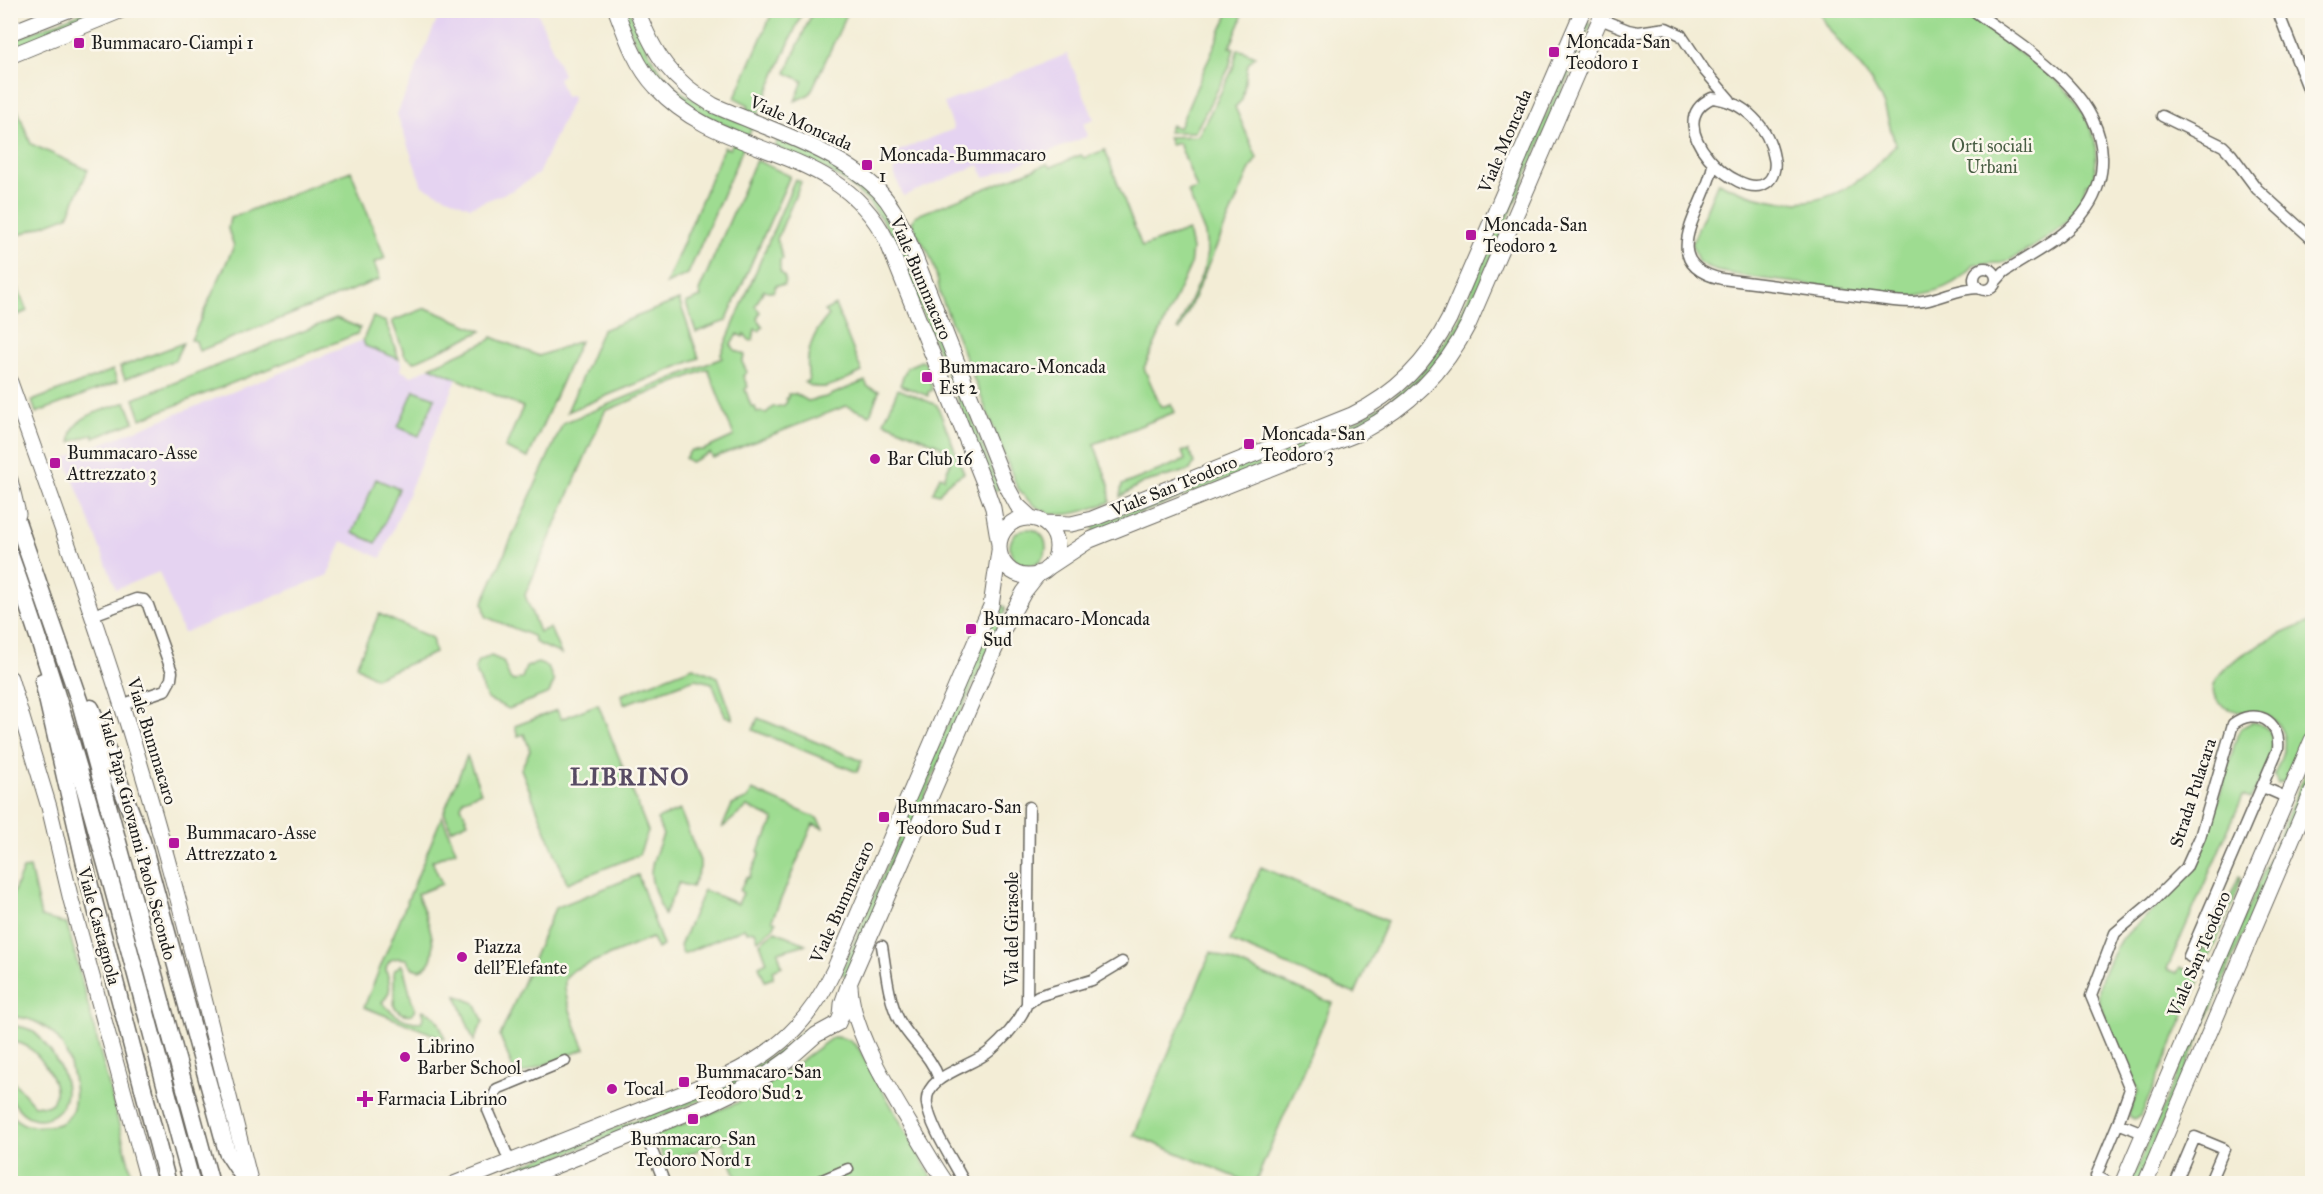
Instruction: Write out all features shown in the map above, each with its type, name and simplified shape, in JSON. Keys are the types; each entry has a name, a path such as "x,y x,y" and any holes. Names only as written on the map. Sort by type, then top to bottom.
{"main road":[{"path":"10,33 68,10"},
{"path":"10,56 122,10"},
{"name":"Viale Bummacaro","path":"454,1184 747,1067 780,1044 799,1025 815,1004 834,970 991,606 999,548 988,493 879,225 860,201 839,183 820,172 702,123 686,113 655,87 641,67 616,10"},
{"name":"Viale Moncada","path":"637,10 655,51 676,78 705,101 850,166 882,194 905,231 1005,483 1017,505 1037,521 1071,524 1092,519 1353,415 1389,392 1419,365 1449,319 1582,11"},
{"path":"1582,11 1602,15"},
{"name":"Viale San Teodoro","path":"841,1012 849,984 1012,610 1042,571 1073,550 1097,537 1359,433 1396,411 1433,379 1448,361 1470,323 1602,15"},
{"name":"Viale Bummacaro","path":"10,382 93,615 121,705 175,889 250,1184"},
{"path":"10,480 21,529"},
{"path":"988,493 998,495 1002,492 1005,483"},
{"name":"Viale Papa Giovanni Paolo Secondo","path":"10,501 81,706 211,1184"},
{"path":"1092,519 1088,531 1097,537"},
{"path":"1016,521 1037,521 1054,534 1056,549 1051,564 1032,575 1017,574 1005,565 999,548 1005,530 1016,521"},
{"name":"Viale Papa Giovanni Paolo Secondo","path":"12,561 64,712 192,1184"},
{"path":"38,579 96,720 141,841 227,1152 250,1184"},
{"path":"991,606 998,599 1006,599 1012,610"},
{"path":"28,606 90,886 168,1184"},
{"name":"Viale Castagnola","path":"10,678 49,807 71,900 148,1184"},
{"name":"Viale San Teodoro","path":"2122,1184 2313,740"},
{"path":"2145,1184 2313,792"},
{"path":"849,984 850,1001 868,1047 901,1109 947,1184"},
{"path":"861,1028 841,1012 838,1003 831,998 815,1004 813,1022 820,1027 855,1033 868,1047"},
{"path":"510,1184 707,1105 761,1079 816,1035 838,1023 841,1012"}],"street":[{"path":"1973,10 2061,77 2090,111 2102,141 2099,183 2087,209 2066,231 2042,249 1994,274"},
{"path":"2278,12 2313,98"},
{"path":"1602,15 1629,30 1638,32 1658,28 1673,30 1681,35 1705,71 1733,103 1754,118 1763,128 1773,149 1775,164 1772,177 1765,184 1752,186 1728,175 1713,164 1700,146 1695,133 1695,113 1705,101 1712,98 1733,103"},
{"path":"1705,71 1708,85 1705,101"},
{"path":"2162,116 2223,146 2257,189 2313,239"},
{"path":"1713,164 1706,191 1685,241 1690,259 1695,267 1704,274 1722,279 1916,302 1931,300 1953,291 1989,289 1993,287 1994,274"},
{"path":"1706,191 1718,177 1728,175"},
{"path":"1953,291 1981,268 1994,274"},
{"path":"1976,272 1975,283 1978,288"},
{"path":"93,615 136,599 147,602 172,672 165,690 121,705"},
{"name":"Strada Pulacara","path":"2118,1123 2130,1089 2091,996 2115,933 2152,903 2186,868 2200,837 2233,724 2249,716 2266,720 2273,725 2279,739 2278,750 2189,956 2213,971"},
{"path":"2263,787 2288,798"},
{"name":"Via del Girasole","path":"939,1079 989,1052 1014,1026 1028,1004 1029,807"},
{"path":"882,946 892,1000 899,1021 929,1057 939,1079 929,1089 926,1102 930,1119 965,1184"},
{"path":"1028,1004 1048,993 1092,980 1122,962"},
{"path":"510,1162 488,1110 497,1089 565,1061"},
{"path":"2111,1184 2096,1176 2118,1123 2143,1133"},
{"path":"644,1130 665,1184"},
{"path":"2175,1184 2195,1137 2224,1149 2209,1184"},
{"path":"813,1184 848,1169"}],"shaded area":[{"path":"441,11 537,11 563,75 558,78 565,97 572,95 573,98 538,174 513,190 470,207 422,186 397,114"},
{"path":"1067,54 1094,119 1083,123 1088,136 985,178 979,165 903,196 893,170 902,166 896,152 954,129 944,103"},
{"path":"363,340 365,346 399,359 402,365 400,370 412,376 430,367 457,379 381,558 342,541 328,575 183,633 159,572 116,589 65,458"}],"green space":[{"path":"820,10 854,11 847,14 810,94 795,101 803,81 786,73 812,13"},
{"path":"86,11 106,11 11,49 11,41"},
{"path":"623,11 630,11 655,64 670,82 693,99 741,123 749,105 735,98 773,11 803,11 688,274 666,284 724,147 730,149 738,131 697,111 661,83 643,58"},
{"path":"1227,11 1242,12 1241,21 1230,47 1234,48 1229,68 1195,132 1168,132 1171,125 1179,128 1228,14"},
{"name":"Orti sociali Urbani","path":"1819,11 1963,11 2055,79 2075,99 2084,113 2095,141 2096,162 2093,181 2090,185 2086,184 2083,194 2086,197 2081,207 2053,234 2010,260 2002,263 1975,264 1961,278 1945,287 1909,297 1749,277 1716,271 1698,262 1692,243 1718,182 1738,191 1777,201 1815,200 1852,185 1877,165 1896,144 1885,108 1872,83 1830,30"},
{"path":"1586,21 1591,24 1464,321 1442,357 1397,403 1352,430 1093,530 1095,524 1359,420 1391,399 1417,377 1439,350 1459,319"},
{"path":"1238,49 1255,56 1248,64 1242,100 1235,107 1257,158 1180,330 1178,329 1204,269 1207,252 1205,234 1188,192 1197,189 1179,143 1171,145 1168,137 1198,136 1232,71"},
{"path":"11,93 31,144 88,170 68,216 11,238"},
{"path":"778,139 814,155 860,183 885,210 896,227 999,487 998,490 994,490 885,224 860,194 846,182 775,147"},
{"path":"1105,150 1142,247 1188,230 1192,249 1190,266 1144,368 1161,407 1171,404 1175,412 1094,444 1109,485 1110,502 1071,514 1048,513 1027,499 1017,487 940,294 933,262 912,223 915,216 1047,164 1051,167 1081,155 1084,158"},
{"path":"756,160 790,176 726,321 696,332 686,303 701,297 699,291"},
{"path":"351,171 385,258 374,263 380,279 199,351 196,341 191,340 234,246 228,229 230,218"},
{"path":"795,179 801,182 777,239 783,259 780,260 780,271 785,278 784,285 776,285 773,292 764,290 755,306 760,312 757,319 763,327 759,331 755,329 753,340 750,341 744,334 743,337 737,334 731,345 745,355 742,362 747,372 743,376 748,387 745,389 751,406 755,407 757,412 766,413 773,407 783,406 787,402 788,394 796,394 808,401 826,397 865,381 868,387 879,391 870,415 846,406 713,458 710,453 691,462 685,458 691,450 703,450 734,436 708,369 605,411 525,595 539,632 550,628 561,654 536,643 533,636 486,617 483,602 563,423 722,358 721,354"},
{"path":"11,272 27,311 10,318"},
{"path":"679,300 699,358 567,412 602,330"},
{"path":"835,305 862,372 826,387 811,386 805,382 809,381 808,362 811,345 829,315 824,311"},
{"path":"426,308 482,331 414,362 405,356 392,321"},
{"path":"373,317 386,322 399,359 365,346 363,340"},
{"path":"336,318 360,328 357,334 141,419 134,399"},
{"path":"492,337 539,356 580,341 528,458 505,448 523,407 430,367 490,340"},
{"path":"183,343 175,360 125,379 120,367"},
{"path":"921,361 926,363 932,390 928,392 928,396 900,385 907,367"},
{"path":"113,370 117,382 36,413 32,401"},
{"path":"898,389 937,405 964,473 947,483 939,494 933,492 940,476 944,478 951,461 939,456 943,447 884,422"},
{"path":"414,390 435,398 419,436 398,427"},
{"path":"126,402 134,422 94,438 93,434 71,442 76,425 82,420 99,411"},
{"path":"1189,449 1194,463 1190,470 1142,483 1120,497 1122,485 1185,460 1182,452"},
{"path":"376,479 399,489 376,543 353,533"},
{"path":"1028,529 1041,534 1046,547 1041,560 1028,565 1015,560 1010,547 1015,534"},
{"path":"1001,605 1005,607 1005,611 847,975 844,975 841,972"},
{"path":"379,614 432,638 435,653 375,678 356,666"},
{"path":"2312,622 2312,717 2285,781 2278,784 2274,775 2284,750 2282,730 2266,715 2236,711 2222,705 2214,693 2216,680 2227,666 2244,654 2283,633"},
{"path":"491,656 503,661 510,679 514,681 522,678 526,667 538,663 548,667 554,682 549,693 509,709 487,699 475,668 478,661"},
{"path":"693,667 718,677 733,719 725,716 712,683 695,679 624,704 621,695"},
{"path":"598,704 648,831 639,855 567,883 521,769 530,750 524,734 518,736 515,726 557,710 561,719"},
{"path":"758,718 862,761 857,772 753,730"},
{"path":"2252,722 2264,726 2271,734 2271,755 2251,799 2243,796 2167,969 2177,973 2180,967 2199,976 2200,980 2141,1116 2134,1119 2129,1116 2129,1113 2138,1091 2099,1003 2099,987 2121,939 2168,895 2197,854 2220,796 2237,736 2241,728"},
{"path":"467,756 481,792 464,799 461,806 468,822 451,830 444,812"},
{"path":"2312,758 2312,773 2137,1183 2130,1184"},
{"path":"752,790 817,818 823,828 813,824 772,920 776,922 774,927 758,940 755,931 747,932 744,928 683,954 680,946 704,890 738,904 746,877 749,878 760,853 758,851 774,819 747,807 722,828 732,805 748,798"},
{"path":"680,810 700,861 700,868 692,887 679,883 664,915 651,875 663,835 657,819"},
{"path":"442,816 456,851 432,861 442,884 417,894 432,935 432,957 428,965 419,970 413,968 406,959 391,960 386,969 389,990 382,1002 394,1014 409,1021 421,1022 424,1016 422,1010 432,1014 438,1021 445,1039 364,1007"},
{"path":"1261,867 1387,921 1355,994 1230,941"},
{"path":"30,868 41,917 67,924 134,1183 11,1183 11,1114 28,1126 57,1125 68,1117 74,1099 73,1076 67,1055 59,1040 41,1024 19,1017 11,1017 11,899 23,869"},
{"path":"638,875 663,946 657,949 652,938 573,970 566,977 566,992 571,1013 585,1049 516,1076 500,1036 555,908"},
{"path":"2239,876 2241,877 2237,893 2210,955 2205,957 2198,952 2200,948 2207,951"},
{"path":"775,931 806,944 778,952 782,966 773,970 773,978 765,981 759,966 767,962 760,943"},
{"path":"1211,952 1332,1003 1255,1183 1250,1183 1134,1135"},
{"path":"401,964 415,1009 412,1014 402,1013 394,1006 394,971"},
{"path":"456,995 475,1003 483,1021 474,1041"},
{"path":"11,1026 23,1027 36,1034 44,1042 62,1073 66,1090 65,1100 55,1114 41,1119 33,1118 25,1114 12,1101 11,1073 12,1080 34,1105 47,1106 52,1103 55,1093 50,1074 33,1051 18,1043 11,1043"},
{"path":"803,1031 807,1033 780,1060 731,1088 494,1183 476,1184 728,1083 786,1047"},
{"path":"833,1037 848,1040 859,1049 935,1183 739,1183 722,1141 665,1163 655,1135 737,1103 769,1084"}],"place":[{"name":"Bummacaro-Ciampi 1","path":"79,43"},
{"name":"Moncada-San Teodoro 1","path":"1554,52"},
{"name":"Moncada-Bummacaro 1","path":"867,165"},
{"name":"Moncada-San Teodoro 2","path":"1471,235"},
{"name":"Bummacaro-Moncada Est 2","path":"927,377"},
{"name":"Moncada-San Teodoro 3","path":"1249,444"},
{"name":"Bar Club 16","path":"875,459"},
{"name":"Bummacaro-Asse Attrezzato 3","path":"55,463"},
{"name":"Bummacaro-Moncada Sud","path":"971,629"},
{"name":"Bummacaro-San Teodoro Sud 1","path":"884,817"},
{"name":"Bummacaro-Asse Attrezzato 2","path":"174,843"},
{"name":"Piazza dell'Elefante","path":"462,957"},
{"name":"Librino Barber School","path":"405,1057"},
{"name":"Bummacaro-San Teodoro Sud 2","path":"684,1082"},
{"name":"Tocal","path":"612,1089"},
{"name":"Farmacia Librino","path":"365,1099"},
{"name":"Bummacaro-San Teodoro Nord 1","path":"693,1119"}],"district":[{"name":"LIBRINO","path":"630,777"}]}
